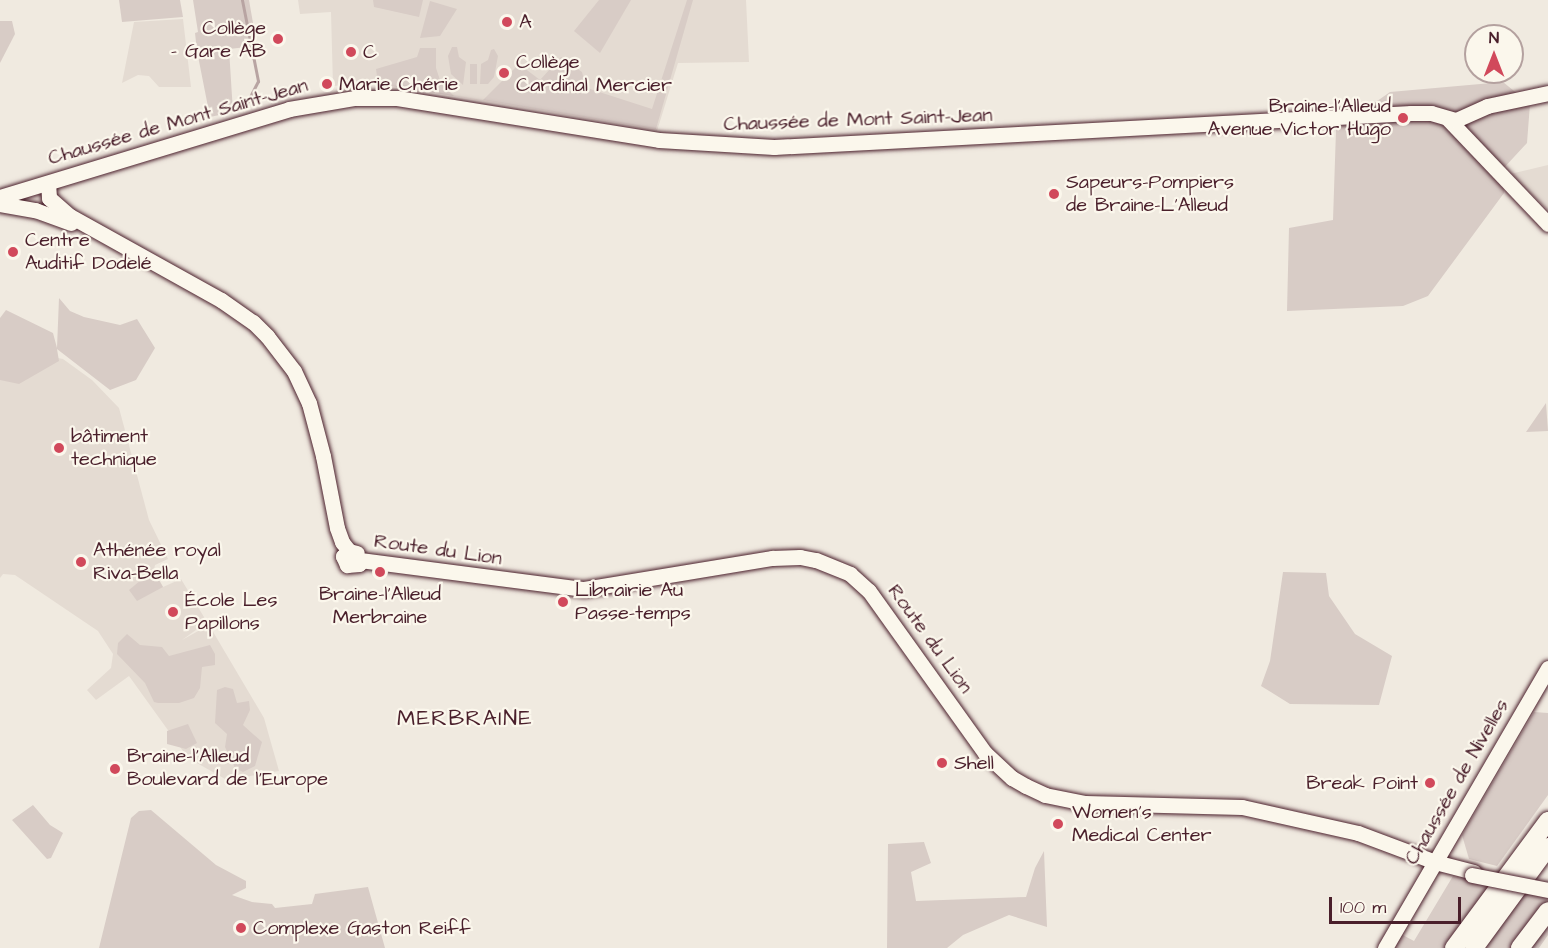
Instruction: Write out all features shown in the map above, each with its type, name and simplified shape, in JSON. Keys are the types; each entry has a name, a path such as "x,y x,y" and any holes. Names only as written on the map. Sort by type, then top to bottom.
{"highway":[{"path":"1454,948 1548,821"},
{"path":"1474,948 1548,847"},
{"path":"1520,948 1548,911"}],"main road":[{"name":"Chaussée de Mont Saint-Jean","path":"0,197 289,109 362,97 397,98 469,108 644,138 749,147 831,146 1412,113 1431,113 1448,119 1463,118 1487,106 1548,93"},
{"path":"1448,119 1479,155 1548,224"},
{"name":"Route du Lion","path":"48,183 50,198 70,216 96,233 221,300 253,321 267,336 294,371 309,403 323,456 337,528 342,542 355,556 584,589 772,558 800,556 816,560 850,574 869,591 985,753 1012,778 1045,795 1085,802 1242,807 1383,840 1435,862 1450,871 1546,885"},
{"path":"28,189 35,210"},
{"name":"Route du Lion","path":"0,204 35,210 96,233"},
{"name":"Chaussée de Nivelles","path":"1385,948 1548,668"},
{"name":"Route du Lion","path":"1450,836 1460,861 1477,874"}],"shaded area":[{"path":"119,0 180,0 183,17 122,22"},
{"path":"193,0 249,0 257,46 229,49 233,112 210,117 197,51 195,33 198,32"},
{"name":"Collège Cardinal Mercier","path":"298,0 746,0 749,62 678,63 657,131 378,83 333,86 331,12 300,14"},
{"path":"373,0 423,0 419,17 374,7"},
{"path":"599,0 631,0 600,53 574,31"},
{"path":"687,0 693,0 656,129 483,100 519,64 540,80 561,57 582,72 585,84 590,89 652,109"},
{"path":"430,1 457,9 440,36 420,38"},
{"path":"183,19 191,87 159,87 149,76 138,75 122,83 134,22"},
{"path":"0,21 12,21 15,34 0,63"},
{"path":"452,47 457,47 459,57 466,62 463,85 451,74 448,56"},
{"path":"420,48 436,48 436,68 441,83 454,96 378,84 376,69 417,57"},
{"path":"494,49 498,56 494,77 488,84 480,84 481,64 488,60 491,50"},
{"path":"470,64 477,64 477,84 470,84"},
{"path":"1505,84 1530,104 1527,143 1502,170 1504,193 1428,296 1403,306 1287,311 1289,228 1333,220 1336,130 1390,92"},
{"path":"1548,165 1548,210 1510,174"},
{"path":"59,298 70,311 84,317 120,325 137,319 155,348 136,380 110,390 57,349 59,361 19,384 0,380 0,318 6,310 53,333 57,348"},
{"name":"Athénée royal Riva-Bella","path":"0,347 63,359 92,380 119,408 149,520 168,559 155,565 154,570 163,587 181,579 207,622 182,640 209,625 264,718 279,771 227,780 188,758 129,676 96,700 87,690 111,668 113,654 98,631 15,575 3,574 0,578"},
{"path":"1546,403 1548,431 1526,432 1535,419"},
{"path":"153,570 163,587 137,601 129,590"},
{"path":"1283,572 1326,573 1329,596 1355,634 1392,656 1379,705 1290,704 1261,686 1270,661"},
{"path":"127,634 140,645 162,647 169,656 210,645 215,654 215,665 202,667 200,688 194,698 179,703 154,702 145,683 117,654 118,643"},
{"path":"225,687 233,689 237,703 249,701 250,710 243,725 262,742 255,766 243,772 235,768 225,747 227,734 215,723 217,690"},
{"path":"1534,712 1548,713 1548,795 1497,866 1469,859 1462,835"},
{"path":"188,724 197,743 186,749 167,744 167,731"},
{"path":"33,805 50,825 63,833 51,858 47,859 12,820"},
{"name":"Complexe Gaston Reiff","path":"151,810 216,865 246,881 246,888 232,895 252,902 272,904 275,908 312,904 315,894 368,887 385,948 99,948 131,818 139,811"},
{"path":"924,842 931,863 911,872 916,901 1026,897 1035,868 1044,851 1047,927 1009,915 963,935 947,948 887,948 888,844"},
{"path":"1453,876 1548,894 1548,935 1539,948 1391,948 1399,933 1414,941"}],"waterway":[{"path":"242,0 258,81 245,106"}],"place":[{"name":"A","path":"507,22"},
{"name":"Collège - Gare AB","path":"278,39"},
{"name":"C","path":"351,52"},
{"name":"Collège Cardinal Mercier","path":"504,73"},
{"name":"Marie Chérie","path":"327,84"},
{"name":"Braine-l'Alleud Avenue Victor Hugo","path":"1403,118"},
{"name":"Sapeurs-Pompiers de Braine-L'Alleud","path":"1054,194"},
{"name":"Centre Auditif Dodelé","path":"13,252"},
{"name":"bâtiment technique","path":"59,448"},
{"name":"Athénée royal Riva-Bella","path":"81,562"},
{"name":"Braine-l'Alleud Merbraine","path":"380,572"},
{"name":"Librairie Au Passe-temps","path":"563,602"},
{"name":"École Les Papillons","path":"173,612"},
{"name":"Shell","path":"942,763"},
{"name":"Braine-l'Alleud Boulevard de l'Europe","path":"115,769"},
{"name":"Break Point","path":"1430,783"},
{"name":"Women’s Medical Center","path":"1058,824"},
{"name":"Complexe Gaston Reiff","path":"241,928"}],"district":[{"name":"MERBRAINE","path":"465,719"}]}
